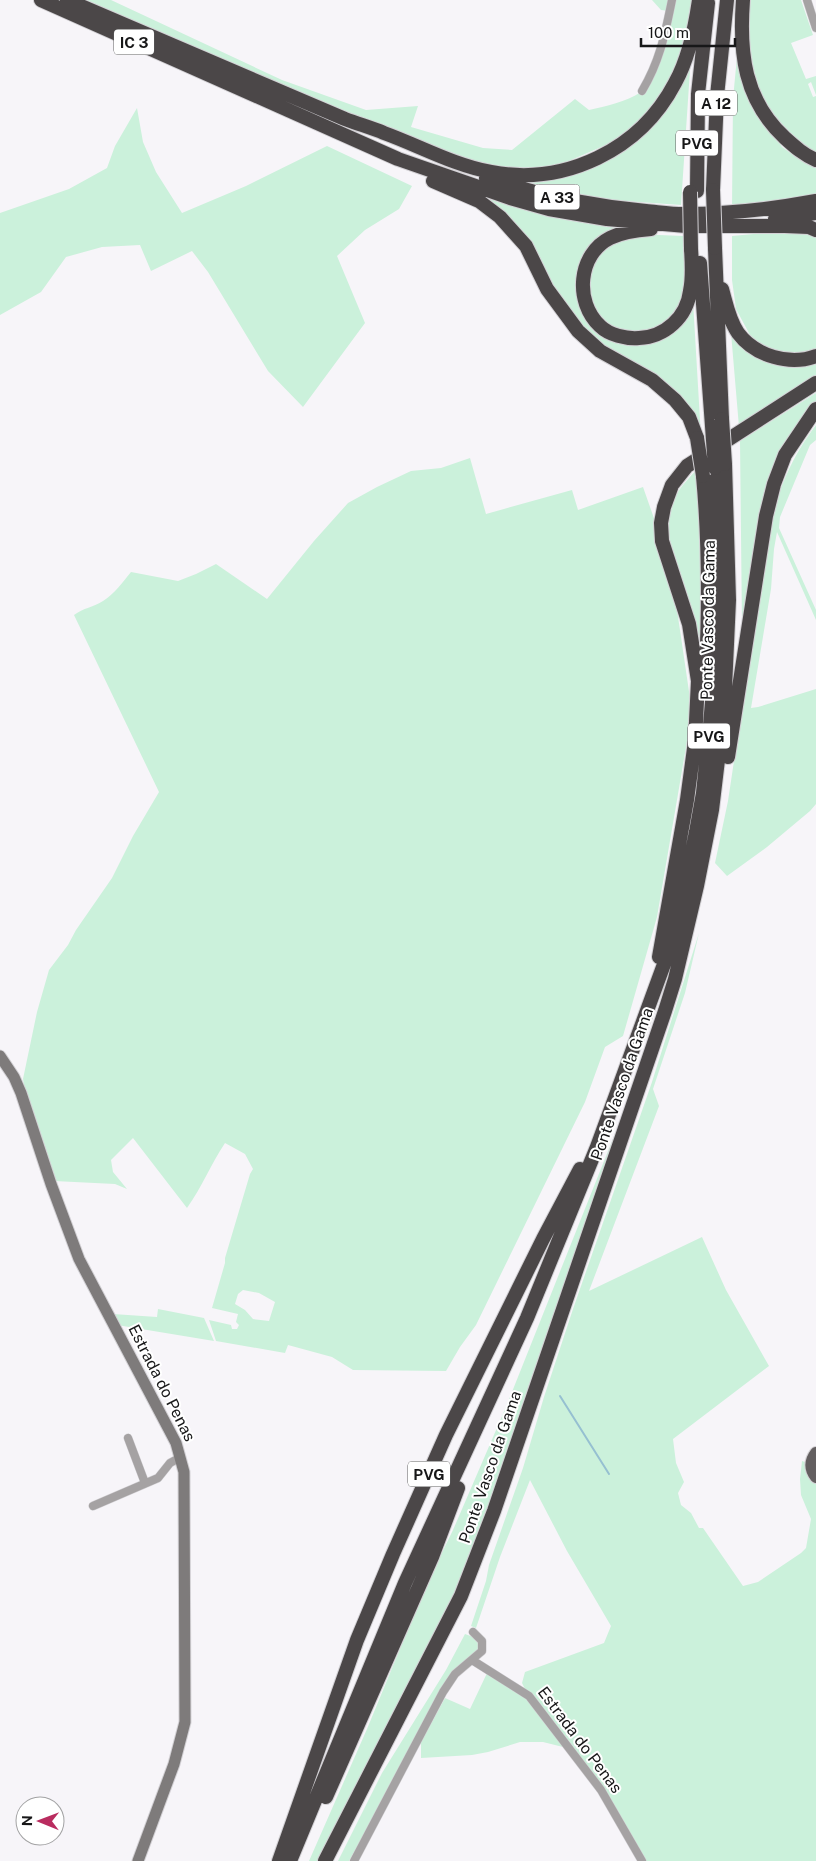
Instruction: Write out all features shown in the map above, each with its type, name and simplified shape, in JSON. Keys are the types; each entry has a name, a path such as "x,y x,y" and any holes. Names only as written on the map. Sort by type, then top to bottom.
{"highway":[{"name":"IC 3","path":"41,0 230,78"},
{"name":"IC 3","path":"67,0 230,78"},
{"path":"345,119 438,155 490,172 539,175 582,165 603,156 625,142 647,123 663,104 676,82 688,51 699,0"},
{"name":"A 12","path":"698,94 708,0"},
{"name":"A 12","path":"716,266 713,190 717,96 727,0"},
{"path":"743,0 741,21 744,67 751,89 762,111 774,128 806,156 816,160"},
{"path":"693,192 690,163 700,75"},
{"name":"A 33","path":"230,78 345,119 357,126 474,174 512,186 613,208 682,214 731,212 816,201"},
{"name":"A 33","path":"230,78 398,159 471,186 549,209 607,219 686,226 737,225 816,213"},
{"name":"Ponte Vasco da Gama","path":"698,94 693,192 695,248 717,423"},
{"path":"398,159 424,177 479,201 500,217 526,246 548,289 578,331 600,351 652,380 675,400 689,417 697,438 714,469 701,742 674,903 662,944"},
{"path":"737,225 809,227 816,230"},
{"path":"686,226 637,230 610,238 598,246 588,260 583,277 582,294 589,312 600,326 618,336 632,339 647,338 664,331 678,320 685,307 690,292 695,248"},
{"path":"716,266 729,314 738,333 754,348 769,355 789,360 809,359 816,356"},
{"name":"Ponte Vasco da Gama","path":"297,1861 432,1557 480,1435 534,1326 575,1224 615,1101 674,937 703,793 718,633 718,555 714,469 717,423 716,266"},
{"path":"651,998 687,800 695,741 698,681 689,624 662,541 661,524 664,507 672,485 687,466 816,383"},
{"path":"675,979 701,890 719,815 766,516 774,484 785,455 816,409"},
{"name":"Ponte Vasco da Gama","path":"325,1861 461,1596 471,1572 590,1234 675,979 705,850 721,743 729,600 714,469"},
{"name":"Ponte Vasco da Gama","path":"278,1861 363,1624 446,1435 547,1231 615,1101"},
{"name":"Ponte Vasco da Gama","path":"290,1861 405,1583 527,1318 615,1101"}],"main road":[{"path":"816,1453 811,1464 816,1477"}],"street":[{"path":"642,91 654,72 663,44 672,0"},
{"path":"807,0 816,28"},
{"name":"Estrada do Penas","path":"0,1056 14,1077 21,1093 51,1184 80,1259 176,1443 181,1457 186,1486 185,1722 174,1764 138,1861"},
{"path":"128,1438 145,1482"},
{"path":"93,1506 158,1478 170,1463 181,1457"},
{"path":"354,1861 443,1692 455,1674 483,1648 482,1641 473,1632"},
{"name":"Estrada do Penas","path":"472,1660 529,1696 601,1790 642,1861"}],"green space":[{"path":"86,0 111,0 282,80 366,110 418,106 411,127 483,148 512,150 575,99 589,110 622,101 641,92 651,78 655,67 669,11 661,10 652,0 694,0 686,40 671,83 646,119 622,138 555,167 523,170 481,165 411,139 224,61"},
{"path":"749,0 801,0 813,35 791,43 806,79 816,76 816,95 811,82 808,84 813,97 816,96 816,156 777,123 760,93 749,56"},
{"path":"740,25 750,96 782,147 802,161 816,166 816,196 732,207 733,99"},
{"path":"691,55 681,205 597,199 527,185 520,180 628,145"},
{"path":"137,108 143,142 156,172 182,213 246,186 327,146 412,186 399,209 365,230 337,256 365,323 303,407 268,371 208,272 192,251 151,271 140,245 102,247 66,257 41,292 0,315 0,213 69,189 107,168 115,146"},
{"path":"480,197 625,230 601,239 577,291 613,339 640,345 666,336 693,301 701,437 686,410 602,348 577,324"},
{"path":"786,231 816,235 816,353 800,358 772,353 751,337 736,309 732,280 732,236"},
{"path":"636,234 683,236 685,287 680,306 673,316 649,335 613,330 595,312 587,278 595,257 609,245"},
{"path":"730,321 763,359 784,366 816,364 816,379 739,427"},
{"path":"816,393 816,405 792,438 742,628 740,441"},
{"path":"816,425 816,440 810,445 780,517 779,528 816,610 816,620 777,532 771,589 751,708 816,689 816,804 767,847 727,876 715,863 728,801 771,515 789,468"},
{"path":"470,458 486,514 572,490 578,510 643,487 656,524 676,603 692,712 657,917 623,1036 605,1047 585,1102 476,1325 446,1371 353,1370 332,1357 288,1345 285,1353 216,1341 209,1320 231,1325 232,1329 237,1329 239,1325 236,1322 238,1314 212,1308 225,1258 253,1169 245,1154 225,1143 187,1208 133,1138 111,1160 113,1172 127,1189 115,1184 54,1181 26,1097 23,1079 37,1012 49,970 68,945 76,930 112,878 133,836 159,792 74,615 107,598 131,572 178,581 216,564 267,599 348,503 411,471 441,468","holes":["243,1290 259,1293 275,1302 269,1321 253,1319 245,1310 235,1304 238,1294"]},
{"path":"700,466 702,676 668,534 670,512 675,496"},
{"path":"699,933 685,993 653,1089 659,1106 589,1291 702,1237 726,1290 769,1366 673,1439 676,1463 684,1482 678,1493 681,1505 691,1513 699,1528 703,1528 743,1586 758,1582 806,1548 811,1519 801,1495 800,1479 802,1461 811,1464 816,1477 816,1861 642,1861 601,1790 567,1748 543,1742 520,1742 472,1755 421,1758 421,1742 445,1698 470,1709 488,1671 528,1695 522,1683 525,1672 604,1643 611,1626 567,1551 530,1480 500,1557 476,1628 471,1626 486,1581 489,1565 523,1468 544,1397 652,1082"},
{"path":"618,1126 470,1566 322,1861 309,1861 367,1729 427,1583 453,1530 506,1407"},
{"path":"158,1309 204,1318 214,1341 117,1325 113,1314 157,1317"},
{"path":"465,1634 479,1639 480,1648 454,1672 349,1861 338,1861 382,1773 446,1670"}],"waterway":[{"path":"560,1396 609,1474"}]}
